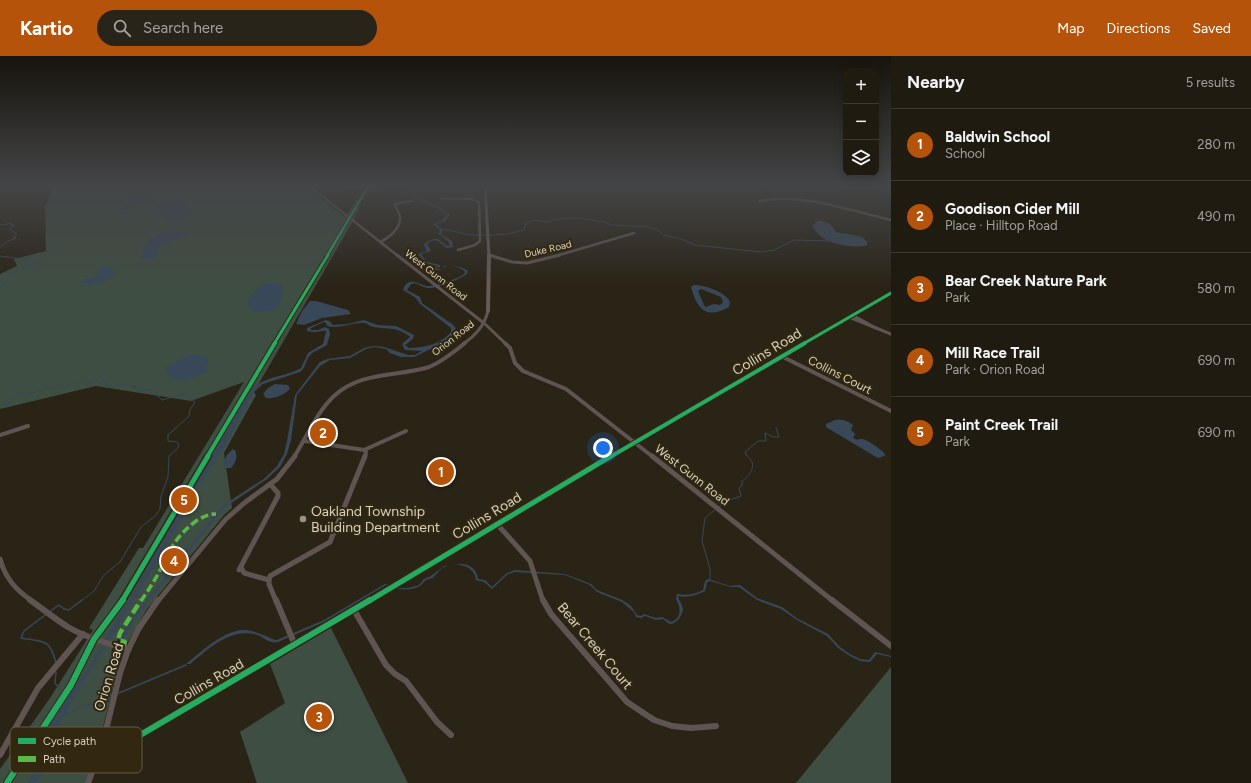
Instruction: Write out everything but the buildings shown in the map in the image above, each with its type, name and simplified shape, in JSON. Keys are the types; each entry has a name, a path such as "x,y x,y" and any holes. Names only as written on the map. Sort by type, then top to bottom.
{"main road":[{"name":"Orion Road","path":"488,219 488,311"}],"street":[{"name":"West Gunn Road","path":"350,219 485,324 510,348 515,363 523,370 573,393 891,646"},
{"path":"380,242 390,237 400,222 400,219"},
{"path":"481,239 480,219 488,219"},
{"name":"Duke Road","path":"489,255 512,262 527,263 580,250 634,233"},
{"path":"458,250 475,245 481,239 488,239"},
{"name":"Collins Road","path":"142,734 781,356 891,293"},
{"name":"Orion Road","path":"106,727 117,683 129,649 145,618 217,529 238,508 281,476 290,465 305,441 326,404 345,387 368,377 388,372 418,369 439,362 475,335 485,324 488,311"},
{"path":"851,316 891,334"},
{"name":"Collins Court","path":"781,356 891,411"},
{"path":"0,436 28,426"},
{"path":"305,441 364,450 406,431"},
{"path":"268,580 270,576 330,542 365,457 366,452 364,450"},
{"path":"268,580 244,573 240,569 278,496 278,493 270,484"},
{"name":"Bear Creek Court","path":"497,524 530,561 542,599 551,614 627,702 654,720 672,726 686,728 716,726"},
{"path":"0,559 5,576 18,591 61,622 99,641 129,649"},
{"path":"268,580 295,645"},
{"path":"354,610 386,665 406,681 437,722 451,735"},
{"path":"16,727 38,689 83,634"},
{"path":"0,755 10,738"},
{"name":"Orion Road","path":"88,783 92,773"}],"green space":[{"path":"45,219 354,219 254,392 256,395 224,453 232,508 225,514 147,609 128,642 118,639 111,651 121,655 103,727 30,727 50,698 93,630 89,628 139,548 143,548 244,382 191,401 96,386 0,409 0,274 17,266 14,259 46,251"},
{"path":"331,628 408,783 257,783 240,732 285,703 270,664"},
{"path":"891,667 891,783 796,783"},
{"path":"10,755 10,773 89,773 86,783 0,783 0,769"}],"water":[{"path":"167,219 180,219 167,222"},
{"path":"443,219 446,219 445,221 436,224 443,230 441,234 452,241 453,247 447,248 435,240 427,244 431,251 421,254 427,262 440,265 440,267 436,268 441,269 437,270 433,269 438,266 426,263 418,254 427,251 424,245 432,240 438,239 447,246 450,246 448,241 439,234 440,230 433,224"},
{"path":"817,221 823,221 833,227 836,232 861,237 865,239 867,245 851,246 838,244 827,240 823,238 812,226"},
{"path":"177,230 182,231 187,236 161,245 157,248 155,258 148,260 141,258 146,242 156,236"},
{"path":"111,266 113,268 112,272 118,274 104,282 76,288 89,283 81,282 82,280 98,275 100,273 97,269 98,268"},
{"path":"452,266 460,267 468,271 467,274 442,286 427,288 417,284 411,284 407,290 420,297 422,303 456,328 449,340 414,357 401,357 390,353 386,349 374,347 366,349 350,358 330,360 320,366 297,395 291,440 287,454 280,467 267,479 224,508 143,609 132,624 123,641 120,640 128,623 222,506 265,478 277,466 284,454 295,395 320,362 327,359 350,356 364,348 373,346 384,347 408,355 415,355 422,351 405,350 402,344 410,337 397,330 374,327 363,323 331,327 327,326 324,322 311,328 311,330 318,330 325,327 329,329 330,334 327,345 314,352 308,358 300,372 263,384 253,393 224,447 191,498 187,511 58,727 49,727 93,660 115,621 127,604 167,532 248,395 260,383 301,368 308,353 323,344 326,331 310,332 307,331 307,328 326,320 333,325 348,324 364,320 377,325 396,326 414,335 413,339 405,345 409,348 437,343 451,332 451,328 420,304 416,298 403,290 405,285 411,282 429,286 448,282 464,274 465,272 460,268"},
{"path":"268,283 282,284 281,300 279,305 275,309 264,312 249,309 248,301 250,297 256,290"},
{"path":"694,285 704,286 720,292 728,298 730,302 729,307 721,311 714,312 704,310 696,301 691,287","holes":["701,289 721,297 723,302 720,305 714,304 705,307 698,291"]},
{"path":"310,301 316,301 348,310 351,314 322,318 304,325 296,324 302,311"},
{"path":"191,354 207,358 209,362 206,366 207,370 190,378 180,380 171,378 165,368"},
{"path":"275,384 288,385 290,389 279,396 266,398 263,394 268,388"},
{"path":"835,420 844,420 851,423 853,425 851,430 855,434 853,438 867,441 886,455 879,458 876,457 826,427 826,424"},
{"path":"233,449 235,450 236,455 235,462 231,468 224,468 223,463 227,455"},
{"path":"461,564 472,568 478,579 485,580 492,587 507,573 515,570 565,574 591,584 597,590 622,600 631,606 637,615 641,616 644,614 656,618 662,617 671,622 677,618 680,612 676,599 677,594 694,594 703,590 705,581 708,579 730,586 740,585 757,598 782,607 798,619 828,634 840,647 860,659 869,660 875,652 891,657 877,654 870,662 860,661 838,648 827,636 797,620 781,609 757,600 739,587 731,587 710,581 707,582 705,591 699,594 685,597 678,596 683,607 683,611 677,621 671,624 663,619 656,620 645,616 641,618 636,617 634,612 622,602 597,592 590,585 565,575 515,572 508,574 492,589 484,582 476,580 475,575 469,568 455,565 442,568 434,577 426,580 416,588 403,589 394,588 386,585 324,622 278,642 270,641 258,635 248,633 229,636 221,640 190,664 186,664 214,642 229,633 245,630 277,640 324,620 385,584 397,588 408,588 419,585 424,579 431,576 444,566"},
{"path":"34,773 42,773 35,783 28,783"}],"waterway":[{"path":"489,235 507,234 524,230 526,223 534,220 546,222 559,219"},
{"path":"584,219 604,222 612,225 649,227 658,230 663,235 681,239 695,245 761,252 774,250 794,240 828,241"},
{"path":"0,224 3,225 11,223 11,225 15,225 9,229 17,234 13,237 16,238 8,241 0,247"},
{"path":"443,229 470,235 486,235"},
{"path":"41,259 55,244"},
{"path":"0,256 22,259 30,257 35,260 41,259"},
{"path":"0,287 3,286 3,284 10,282 1,282 3,277 33,266 35,263 42,262 41,259"},
{"path":"0,406 9,404 11,397 18,394 24,396 49,387 57,388 76,383 86,384 100,377 102,377 103,382 109,386 123,384 136,387 136,391 152,390 162,400 184,394 195,402 190,410 189,416 168,435 168,441 177,442 179,445 178,448 169,456 168,477 161,496 160,509 155,516 141,527 120,562 104,575 94,591 81,601"},
{"path":"719,507 727,501 741,496 739,488 742,485 742,481 751,472 753,466 751,460 745,452 758,441 766,441 765,433 773,437 779,437 776,428"},
{"path":"710,579 710,569 702,541 705,518 715,510"},
{"path":"49,612 59,605 64,609 69,610 82,600"},
{"path":"45,615 24,631 21,638 40,641 48,645 54,655 56,663"},
{"path":"119,693 186,665"},
{"path":"56,672 55,683 60,689"},
{"path":"64,715 112,695"}],"marked path":[{"path":"123,647 125,642 118,640 120,633 159,572 172,544 182,533 202,517 209,514 216,514"}],"cycle path":[{"path":"44,727 71,685 94,639 122,601 349,219"},
{"path":"142,734 315,633 547,494 891,293"},
{"path":"7,783 14,773"}],"place":[{"name":"Goodison Cider Mill","path":"323,433"},
{"name":"Baldwin School","path":"441,472"},
{"name":"Paint Creek Trail","path":"184,500"},
{"name":"Oakland Township Building Department","path":"303,519"},
{"name":"Mill Race Trail","path":"174,561"},
{"name":"Bear Creek Nature Park","path":"319,717"}]}
